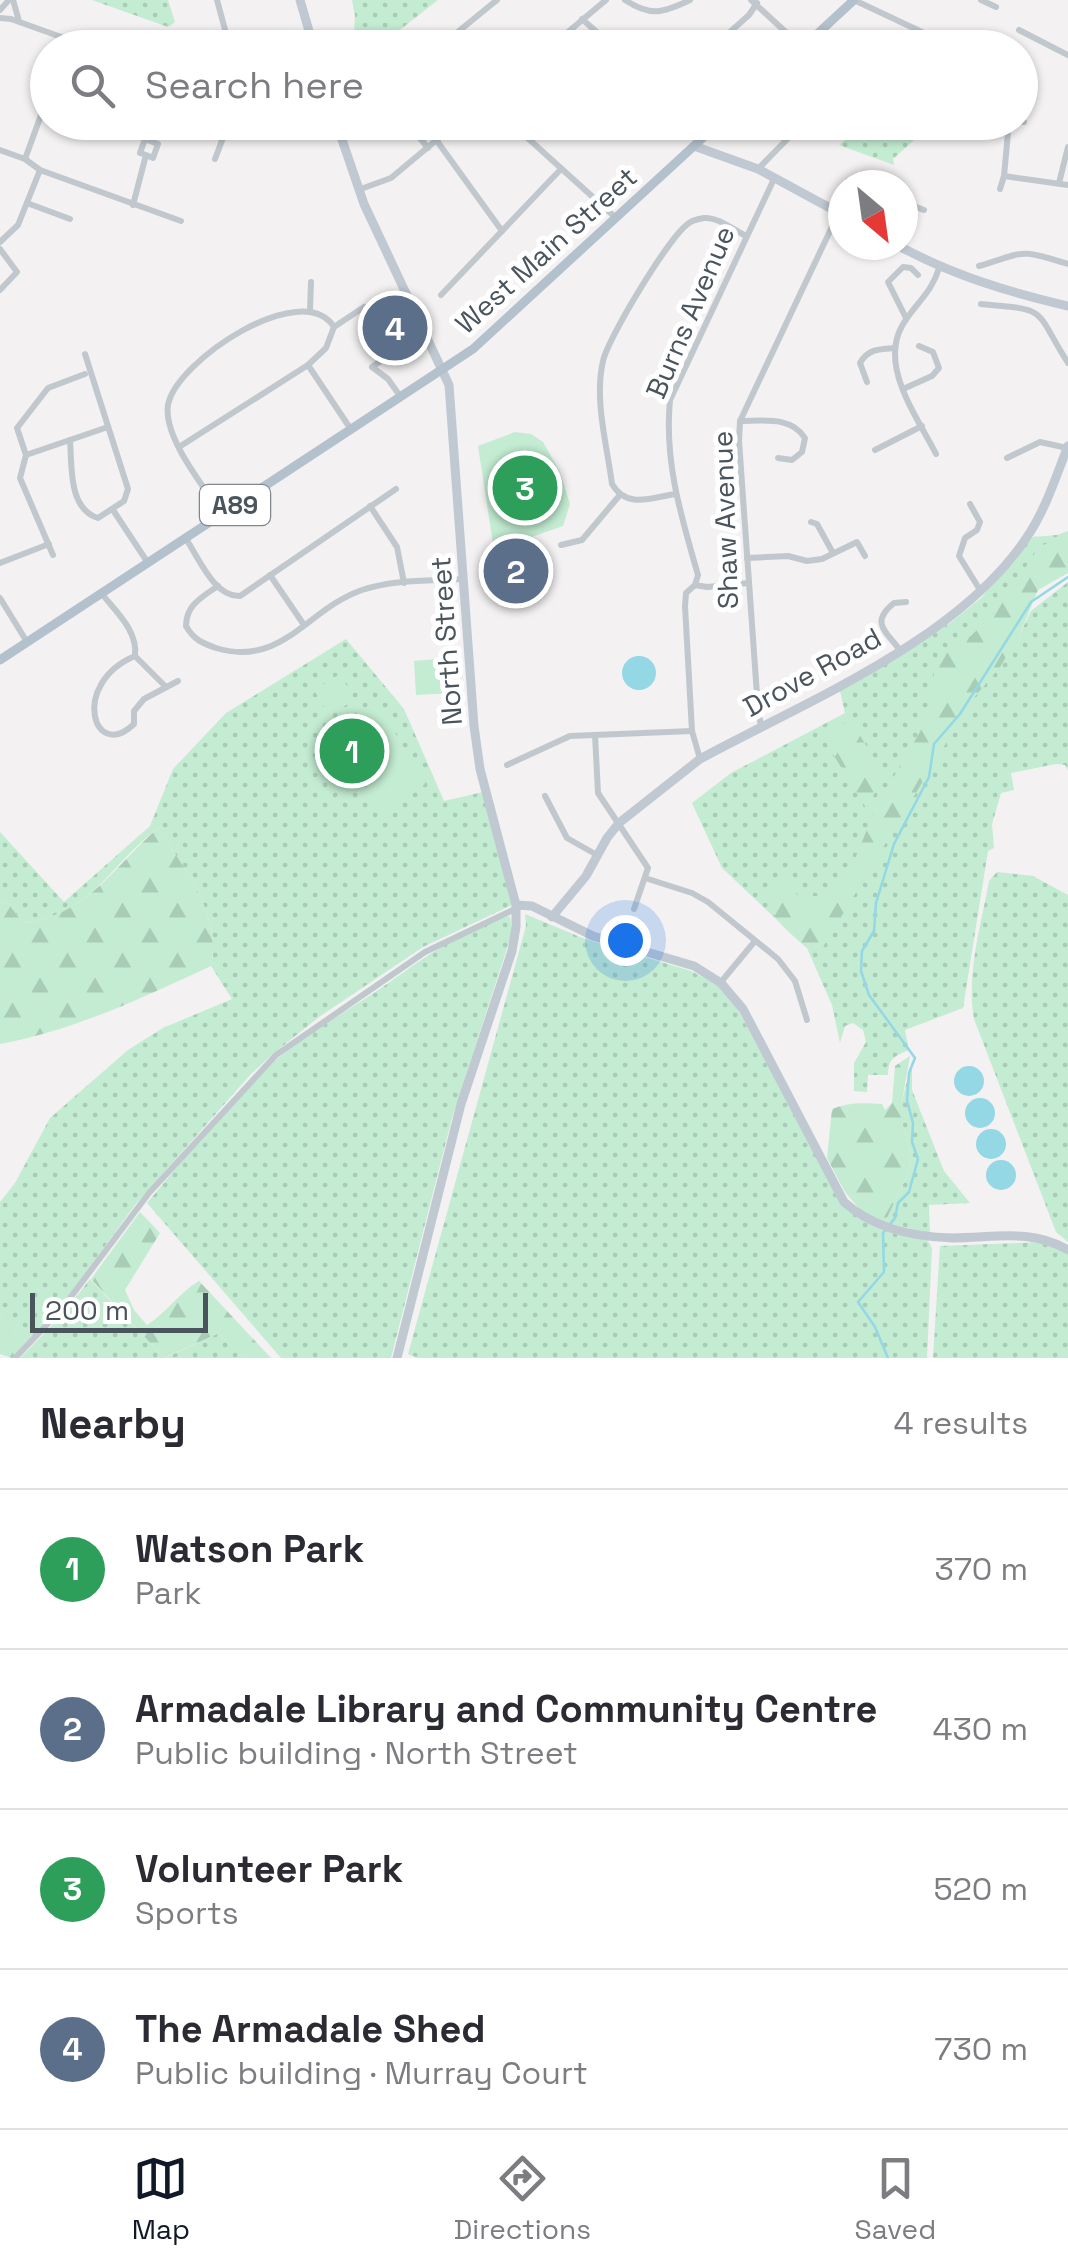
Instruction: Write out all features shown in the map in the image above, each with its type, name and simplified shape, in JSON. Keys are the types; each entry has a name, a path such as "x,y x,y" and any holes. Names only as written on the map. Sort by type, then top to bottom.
{"main road":[{"path":"821,30 854,0"},
{"name":"West Main Street","path":"444,368 496,329 700,140"},
{"name":"A89","path":"0,660 444,368"}],"street":[{"path":"11,0 0,14 43,30"},
{"path":"11,0 19,21"},
{"path":"217,0 225,30"},
{"path":"300,0 309,30"},
{"path":"460,30 497,0"},
{"path":"569,30 606,0"},
{"path":"624,0 644,11 666,12 690,0"},
{"path":"854,0 918,30"},
{"path":"982,0 996,7"},
{"path":"733,30 749,16 754,2 784,30"},
{"path":"582,19 594,30"},
{"path":"1038,40 1068,55"},
{"path":"25,159 32,140"},
{"path":"215,159 222,140"},
{"name":"North Street","path":"342,140 358,190 393,270 450,385 480,766 516,906"},
{"path":"421,140 428,148"},
{"path":"530,140 617,219"},
{"path":"758,169 786,140"},
{"path":"1000,189 1007,140"},
{"path":"358,190 391,178 437,141 502,231"},
{"path":"1004,176 1064,184 1066,145"},
{"path":"694,146 758,169 828,206"},
{"path":"0,150 25,159 40,170 181,221"},
{"path":"132,205 146,155"},
{"path":"441,295 561,169"},
{"path":"0,290 17,272 0,246 18,224 40,170"},
{"name":"Burns Avenue","path":"700,759 692,730 685,606 686,593 695,585 698,575 675,494 667,433 670,400 775,178"},
{"path":"27,203 70,219"},
{"path":"918,208 924,210"},
{"path":"675,494 630,502 619,496 612,484 600,393 603,361 613,334 674,239 689,223 703,218 716,220 746,236"},
{"name":"Shaw Avenue","path":"762,726 740,421 828,240"},
{"path":"979,266 1026,252 1068,264"},
{"path":"918,256 939,268 1008,292 1068,306"},
{"path":"906,318 888,282 903,267 911,268 918,276"},
{"path":"936,454 903,389 894,348 906,318 934,286 939,268"},
{"path":"310,310 311,282"},
{"path":"982,304 1029,308 1041,315 1068,363"},
{"path":"179,448 308,365 326,348 334,327 364,308 376,325"},
{"path":"222,514 172,432 168,407 174,391 201,359 268,319 310,310 324,316 334,327"},
{"path":"400,396 388,379 372,367 406,344"},
{"path":"903,389 932,376 939,368 933,352 918,346"},
{"path":"866,382 860,363 864,355 876,349 894,348"},
{"path":"70,440 74,487 80,504 89,515 98,518 124,502 128,490 85,354"},
{"path":"308,365 350,428"},
{"path":"54,555 20,478 26,455 17,428 48,388 84,374"},
{"path":"740,421 780,422 798,428 804,438 802,452 792,460 778,458"},
{"path":"875,450 922,426"},
{"path":"26,455 108,427"},
{"path":"1006,458 1040,442 1068,447"},
{"name":"Drove Road","path":"552,917 586,876 620,823 700,759 899,650 981,591 1027,538 1068,447"},
{"path":"186,538 225,594 240,596 396,488"},
{"path":"560,545 582,540 619,496"},
{"path":"970,504 980,522 978,530 966,538 960,556 981,591"},
{"path":"370,506 397,547 404,583"},
{"path":"113,510 148,563"},
{"path":"811,522 817,524 834,553"},
{"path":"747,558 788,556 807,560 857,542 864,556"},
{"path":"0,563 49,544"},
{"path":"270,575 304,624"},
{"path":"218,586 193,604 186,626 198,642 232,652 256,653 270,648 354,593 377,585 464,579"},
{"path":"695,585 749,583"},
{"path":"102,594 130,631 136,644 135,656 166,687"},
{"path":"0,598 27,642"},
{"path":"899,650 882,630 882,619 894,602 906,602"},
{"path":"135,656 115,665 106,675 93,706 94,718 102,730 113,736 125,733 134,724 134,711 144,699 178,681"},
{"path":"507,765 570,736 692,730"},
{"path":"595,734 598,793 648,868 634,909"},
{"path":"544,796 566,836 598,856"},
{"path":"645,878 708,902 788,969 807,1020"},
{"path":"397,1358 460,1104 512,952 516,906"},
{"path":"15,1358 61,1310 149,1193 276,1055 424,952 516,906 532,906 593,936 694,966 720,983 743,1009 844,1202 861,1217 937,1237 1043,1238 1068,1250"},
{"path":"720,983 755,941"}],"green space":[{"path":"92,0 168,0 175,22 168,27"},
{"path":"352,0 438,0 400,30 354,30"},
{"path":"845,140 914,140 893,159 894,165 839,145"},
{"path":"515,432 531,434 543,442 560,472 570,504 563,526 494,550 478,446"},
{"path":"1068,531 1068,554 1053,565 974,697 1020,634 1031,611 1068,582 1068,770 1065,765 1056,764 1011,773 1014,790 1001,793 992,824 994,848 988,851 963,1008 905,1030 909,1050 893,1058 888,1075 868,1075 867,1092 854,1091 854,1063 866,1042 863,1030 853,1023 845,1026 840,1043 832,1005 807,948 722,868 692,803 731,773 845,713 840,691 950,623 981,598 1033,537"},
{"path":"1068,533 1068,573 1038,590 1020,634 1000,667 972,700 823,947 807,948 774,915 763,889 784,875 797,885 794,890 798,897 816,896 836,890 848,876 877,805 920,732 933,696 934,668 944,654 972,635 997,610 1039,547"},
{"path":"346,639 404,709 444,801 483,792 512,905 423,947 319,1017 274,1053 135,1205 59,1309 27,1342 0,1317 0,1202 15,1183 50,1118 128,1050 163,1028 232,999 211,966 211,929 199,894 158,828 83,899 47,918 23,923 7,902 0,904 0,832 64,902 150,826 173,769 226,713"},
{"path":"449,658 451,693 416,695 414,661"},
{"path":"340,674 355,700 329,715 314,690"},
{"path":"379,705 425,784 381,810 335,732"},
{"path":"850,720 885,775 866,808 822,736"},
{"path":"158,828 190,876 206,911 213,947 211,966 82,1022 0,1044 0,904 7,902 23,923 65,910 98,888"},
{"path":"997,872 1033,876 1068,895 1068,1242 1056,1232 974,1019 975,950 989,881"},
{"path":"525,914 585,939 691,971 718,985 737,1008 844,1206 873,1225 927,1239 932,1248 927,1358 418,1358 408,1354 526,926"},
{"path":"510,916 512,933 452,1118 391,1358 281,1358 147,1203 233,1101 279,1058 447,943 479,926"},
{"path":"910,1056 902,1122 911,1156 907,1176 885,1222 862,1212 845,1192 827,1158 832,1109 869,1103 882,1104 885,1110 892,1103 895,1066"},
{"path":"912,1061 912,1090 944,1171 970,1203 929,1205 930,1234 885,1222 907,1176 911,1156 902,1122 902,1101"},
{"path":"140,1212 160,1233 125,1290 134,1310 147,1325 199,1281 271,1358 242,1358 219,1333 164,1358 91,1279"},
{"path":"1044,1242 1068,1254 1068,1358 933,1358 940,1246"},
{"path":"90,1279 164,1358 20,1358 63,1314"},
{"path":"0,1317 27,1342 12,1358 0,1354"},
{"path":"219,1333 242,1358 165,1358"}],"water":[{"path":"639,656 651,661 656,673 651,685 639,690 627,685 622,673 627,661"},
{"path":"969,1066 980,1070 984,1081 980,1092 969,1096 958,1092 954,1081 958,1070"},
{"path":"980,1098 991,1102 995,1113 991,1124 980,1128 969,1124 965,1113 969,1102"},
{"path":"991,1129 1002,1133 1006,1144 1002,1155 991,1159 980,1155 976,1144 980,1133"},
{"path":"1001,1160 1012,1164 1016,1175 1012,1186 1001,1190 990,1186 986,1175 990,1164"}],"waterway":[{"path":"888,1358 875,1327 858,1302 884,1272 883,1233 895,1218 898,1203 909,1192 918,1159 907,1101 909,1073 915,1058 869,995 861,971 862,951 874,931 876,903 894,844 929,777 934,744 960,714 1031,602 1068,577"}],"place":[{"name":"The Armadale Shed","path":"395,328"},
{"name":"Volunteer Park","path":"525,488"},
{"name":"Armadale Library and Community Centre","path":"516,571"},
{"name":"Watson Park","path":"352,751"}]}
